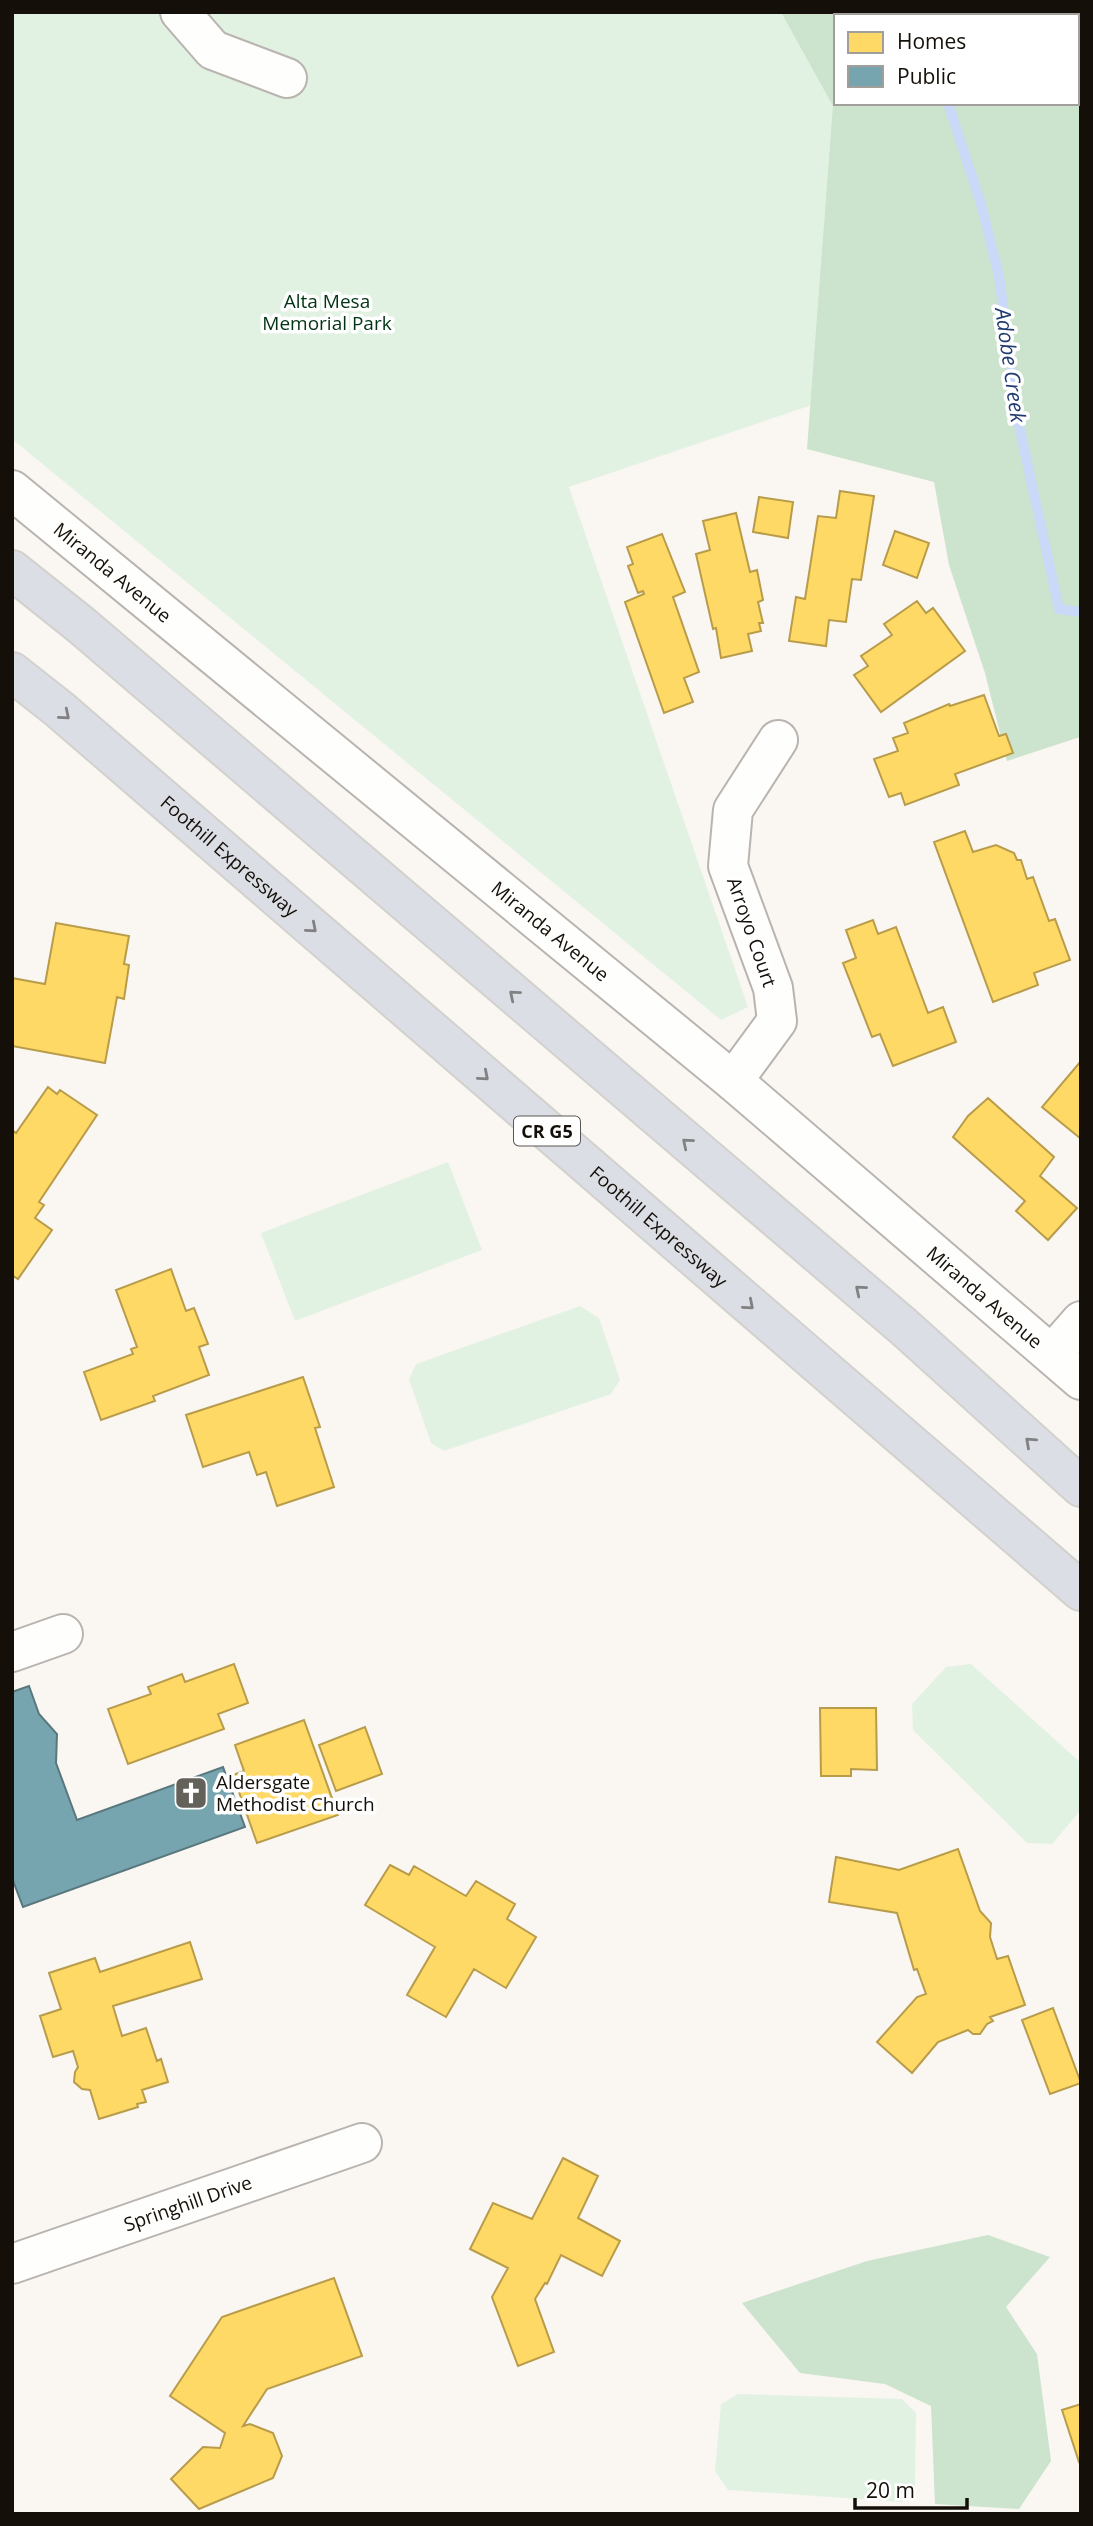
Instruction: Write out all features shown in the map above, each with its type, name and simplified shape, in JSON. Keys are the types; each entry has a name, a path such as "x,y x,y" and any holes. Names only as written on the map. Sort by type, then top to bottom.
{"highway":[{"path":"12,570 102,643 872,1300 1081,1488"},
{"name":"Foothill Expressway","path":"12,672 59,709 1081,1591"}],"street":[{"path":"180,12 213,50 287,78"},
{"name":"Miranda Avenue","path":"12,490 733,1081 1081,1380"},
{"name":"Arroyo Court","path":"733,1081 777,1021 773,988 729,866 733,810 778,740"},
{"path":"1052,1354 1081,1321"},
{"path":"12,1652 63,1634"},
{"name":"Springhill Drive","path":"12,2264 362,2143"}],"green space":[{"name":"Alta Mesa Memorial Park","path":"12,12 919,12 834,14 834,105 838,105 1043,327 569,487 748,1007 721,1020 12,439"},
{"path":"781,12 1081,12 1080,737 1007,761 985,673 949,565 934,482 807,449 833,106"},
{"path":"448,1162 482,1250 295,1321 261,1233"},
{"path":"580,1306 599,1318 620,1380 611,1394 444,1451 431,1443 409,1379 416,1364"},
{"path":"971,1664 1081,1763 1081,1810 1052,1844 1027,1843 913,1730 912,1704 946,1667"},
{"path":"988,2235 1050,2257 1006,2307 1037,2354 1051,2461 1019,2509 935,2504 931,2406 885,2384 800,2373 742,2303 867,2261"},
{"path":"738,2394 902,2399 916,2413 915,2487 902,2502 728,2490 715,2471 721,2404"}],"building: Homes":[{"path":"840,491 874,496 861,580 852,579 846,622 829,620 826,646 789,641 796,597 805,599 818,516 836,518"},
{"path":"759,497 793,502 788,538 753,532"},
{"path":"736,513 750,572 757,570 763,600 758,602 763,623 759,623 761,631 748,634 752,651 721,658 716,628 713,629 696,554 710,550 703,521"},
{"path":"895,531 929,543 917,578 883,565"},
{"path":"662,534 685,592 673,597 699,672 684,678 693,702 664,713 625,602 644,594 643,591 638,593 628,566 633,564 627,547"},
{"path":"917,601 926,613 933,608 965,651 881,712 854,675 868,666 861,656 892,635 884,624"},
{"path":"984,695 999,736 1006,734 1013,753 955,774 959,785 905,805 901,793 889,797 874,759 898,751 893,738 908,733 904,723 949,704 950,706"},
{"path":"965,831 973,852 996,845 1014,853 1017,860 1021,860 1027,879 1033,877 1049,921 1055,919 1070,960 1034,973 1038,985 993,1002 934,842"},
{"path":"873,920 878,934 896,927 928,1013 943,1007 956,1042 893,1066 880,1034 872,1037 843,963 856,958 846,930"},
{"path":"56,923 129,936 124,964 129,965 124,999 117,997 105,1063 12,1046 12,978 45,984"},
{"path":"1081,1061 1081,1139 1042,1107"},
{"path":"48,1087 57,1094 60,1090 97,1115 39,1202 44,1205 35,1218 52,1230 18,1279 12,1275 12,1130 16,1133"},
{"path":"988,1098 1054,1157 1040,1176 1077,1208 1048,1240 1016,1211 1025,1201 953,1137 968,1116"},
{"path":"171,1269 186,1311 194,1308 208,1344 199,1347 209,1375 153,1396 155,1401 101,1420 84,1372 133,1354 131,1349 137,1347 116,1290"},
{"path":"303,1377 320,1427 315,1428 334,1487 277,1506 266,1472 257,1475 249,1452 203,1467 186,1415"},
{"path":"234,1664 248,1703 218,1714 224,1729 128,1764 108,1709 151,1694 148,1687 182,1674 185,1682"},
{"path":"820,1708 876,1708 877,1770 851,1769 851,1776 821,1776"},
{"path":"304,1720 338,1815 257,1843 233,1775 244,1771 235,1745"},
{"path":"365,1727 382,1774 336,1791 319,1745"},
{"path":"958,1849 980,1911 991,1923 990,1937 997,1959 1008,1956 1025,2005 990,2017 993,2021 987,2024 980,2034 973,2034 968,2030 938,2042 912,2073 877,2042 917,1997 926,1994 917,1969 914,1970 897,1913 829,1902 836,1857 899,1870"},
{"path":"390,1865 409,1875 414,1866 466,1896 476,1881 515,1904 507,1919 536,1937 506,1988 474,1969 446,2017 407,1995 435,1947 365,1905"},
{"path":"190,1942 202,1979 113,2006 122,2036 146,2028 157,2061 161,2059 168,2082 142,2090 146,2102 137,2104 138,2107 99,2119 90,2090 82,2089 74,2082 78,2067 73,2051 53,2057 40,2016 61,2009 49,1973 95,1958 100,1972"},
{"path":"1053,2008 1081,2083 1050,2094 1022,2020"},
{"path":"563,2158 598,2176 578,2218 620,2241 602,2276 561,2255 547,2284 545,2283 535,2299 554,2352 518,2366 492,2297 508,2268 470,2249 493,2203 532,2219"},
{"path":"334,2278 362,2356 267,2389 243,2426 250,2424 273,2433 282,2456 273,2478 199,2509 171,2479 203,2447 220,2448 225,2433 170,2396 222,2317"},
{"path":"1081,2404 1081,2461 1079,2462 1062,2410"}],"building: Public":[{"name":"Aldersgate Methodist Church","path":"29,1686 39,1714 57,1734 56,1763 77,1820 223,1767 245,1827 23,1907 12,1878 12,1692"}],"waterway":[{"name":"Adobe Creek","path":"949,105 981,204 999,276 1019,425 1059,609 1081,612"}],"place":[{"name":"Aldersgate Methodist Church","path":"191,1793"}]}
